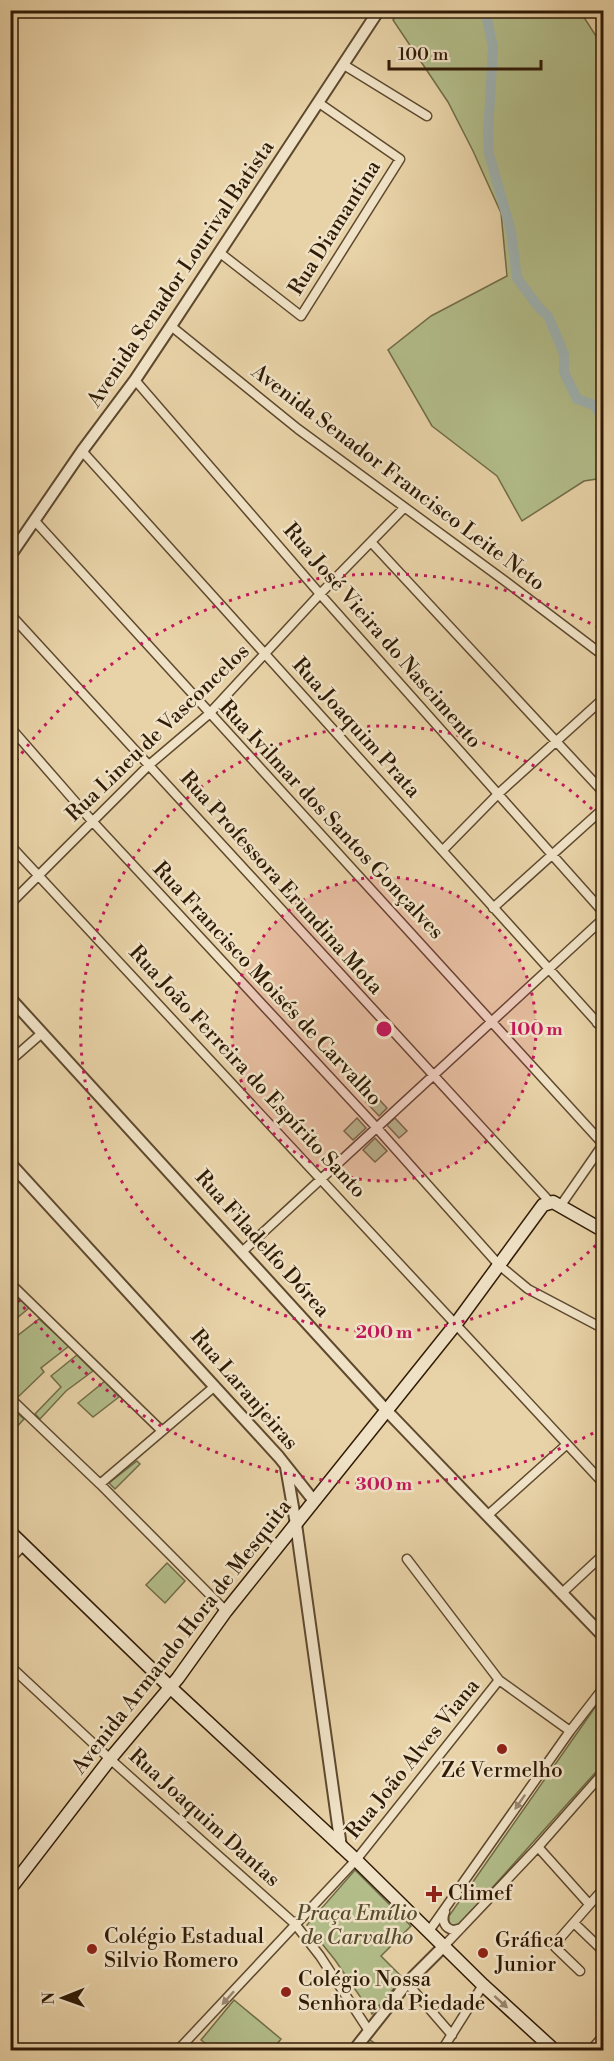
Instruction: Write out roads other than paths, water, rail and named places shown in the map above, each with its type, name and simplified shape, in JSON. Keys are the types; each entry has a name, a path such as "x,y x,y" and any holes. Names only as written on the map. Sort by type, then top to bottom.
{"main road":[{"path":"555,1203 603,1231"},
{"name":"Avenida Armando Hora de Mesquita","path":"10,1889 110,1759 171,1688 226,1611 455,1325 543,1205 555,1203"},
{"path":"10,1532 171,1688 356,1860 483,1985 554,2050"}],"street":[{"name":"Avenida Senador Lourival Batista","path":"10,556 82,451 135,380 379,10"},
{"path":"344,65 427,116"},
{"name":"Rua Diamantina","path":"224,256 301,316 400,159 319,103"},
{"name":"Avenida Senador Francisco Leite Neto","path":"171,326 298,429 603,656"},
{"name":"Rua José Vieira do Nascimento","path":"135,380 603,915"},
{"name":"Rua Joaquim Prata","path":"82,451 443,850 548,970 600,1019 603,1030"},
{"name":"Rua Lineu de Vasconcelos","path":"10,904 149,765 209,714 320,594 404,508"},
{"name":"Rua Ivilmar dos Santos Gonçalves","path":"34,520 603,1143"},
{"path":"371,542 603,794"},
{"name":"Rua Professora Erundina Mota","path":"10,614 432,1075 555,1203"},
{"path":"443,850 498,794 603,698"},
{"name":"Rua Francisco Moisés de Carvalho","path":"10,727 92,821 376,1127 499,1264 528,1289 603,1329"},
{"path":"493,908 603,808"},
{"name":"Rua João Ferreira do Espírito Santo","path":"10,845 603,1484"},
{"path":"243,1251 548,970 603,915"},
{"name":"Rua Filadelfo Dórea","path":"10,998 386,1410 489,1515 603,1637"},
{"path":"10,1061 42,1033"},
{"path":"555,1203 603,1143"},
{"name":"Rua Laranjeiras","path":"10,1163 286,1466 341,1847"},
{"path":"10,1283 162,1431"},
{"path":"100,1484 215,1386"},
{"path":"10,1398 100,1484 226,1611"},
{"path":"489,1515 566,1445"},
{"path":"286,1466 314,1501"},
{"path":"10,1559 24,1545"},
{"path":"562,1593 603,1554"},
{"path":"407,1559 499,1680 570,1731"},
{"name":"Rua Joaquim Dantas","path":"10,1666 110,1759 295,1923 320,1956 369,2031"},
{"name":"Rua João Alves Viana","path":"178,2050 356,1860 499,1680"},
{"path":"429,1931 603,1687"},
{"path":"354,2050 407,1983 538,1847 603,1772"},
{"path":"538,1847 589,1904"},
{"path":"580,1971 555,1946 556,1941 603,1888"},
{"path":"446,1909 443,1922 448,1929 457,1930 465,1925"},
{"path":"574,1923 600,1947"},
{"path":"407,1983 452,2035"},
{"path":"442,2050 483,1985"},
{"path":"591,2050 603,2035"}],"waterway":[{"path":"485,10 493,47 489,154 511,231 517,278 539,308 548,316 564,354 564,372 577,399 594,405 604,420"}],"place":[{"name":"Zé Vermelho","path":"502,1749"},
{"name":"Climef","path":"434,1894"},
{"name":"Colégio Estadual Silvio Romero","path":"92,1949"},
{"name":"Gráfica Junior","path":"483,1953"},
{"name":"Colégio Nossa Senhora da Piedade","path":"286,1992"}],"park label":[{"name":"Praça Emílio de Carvalho","path":"357,1926"}]}
